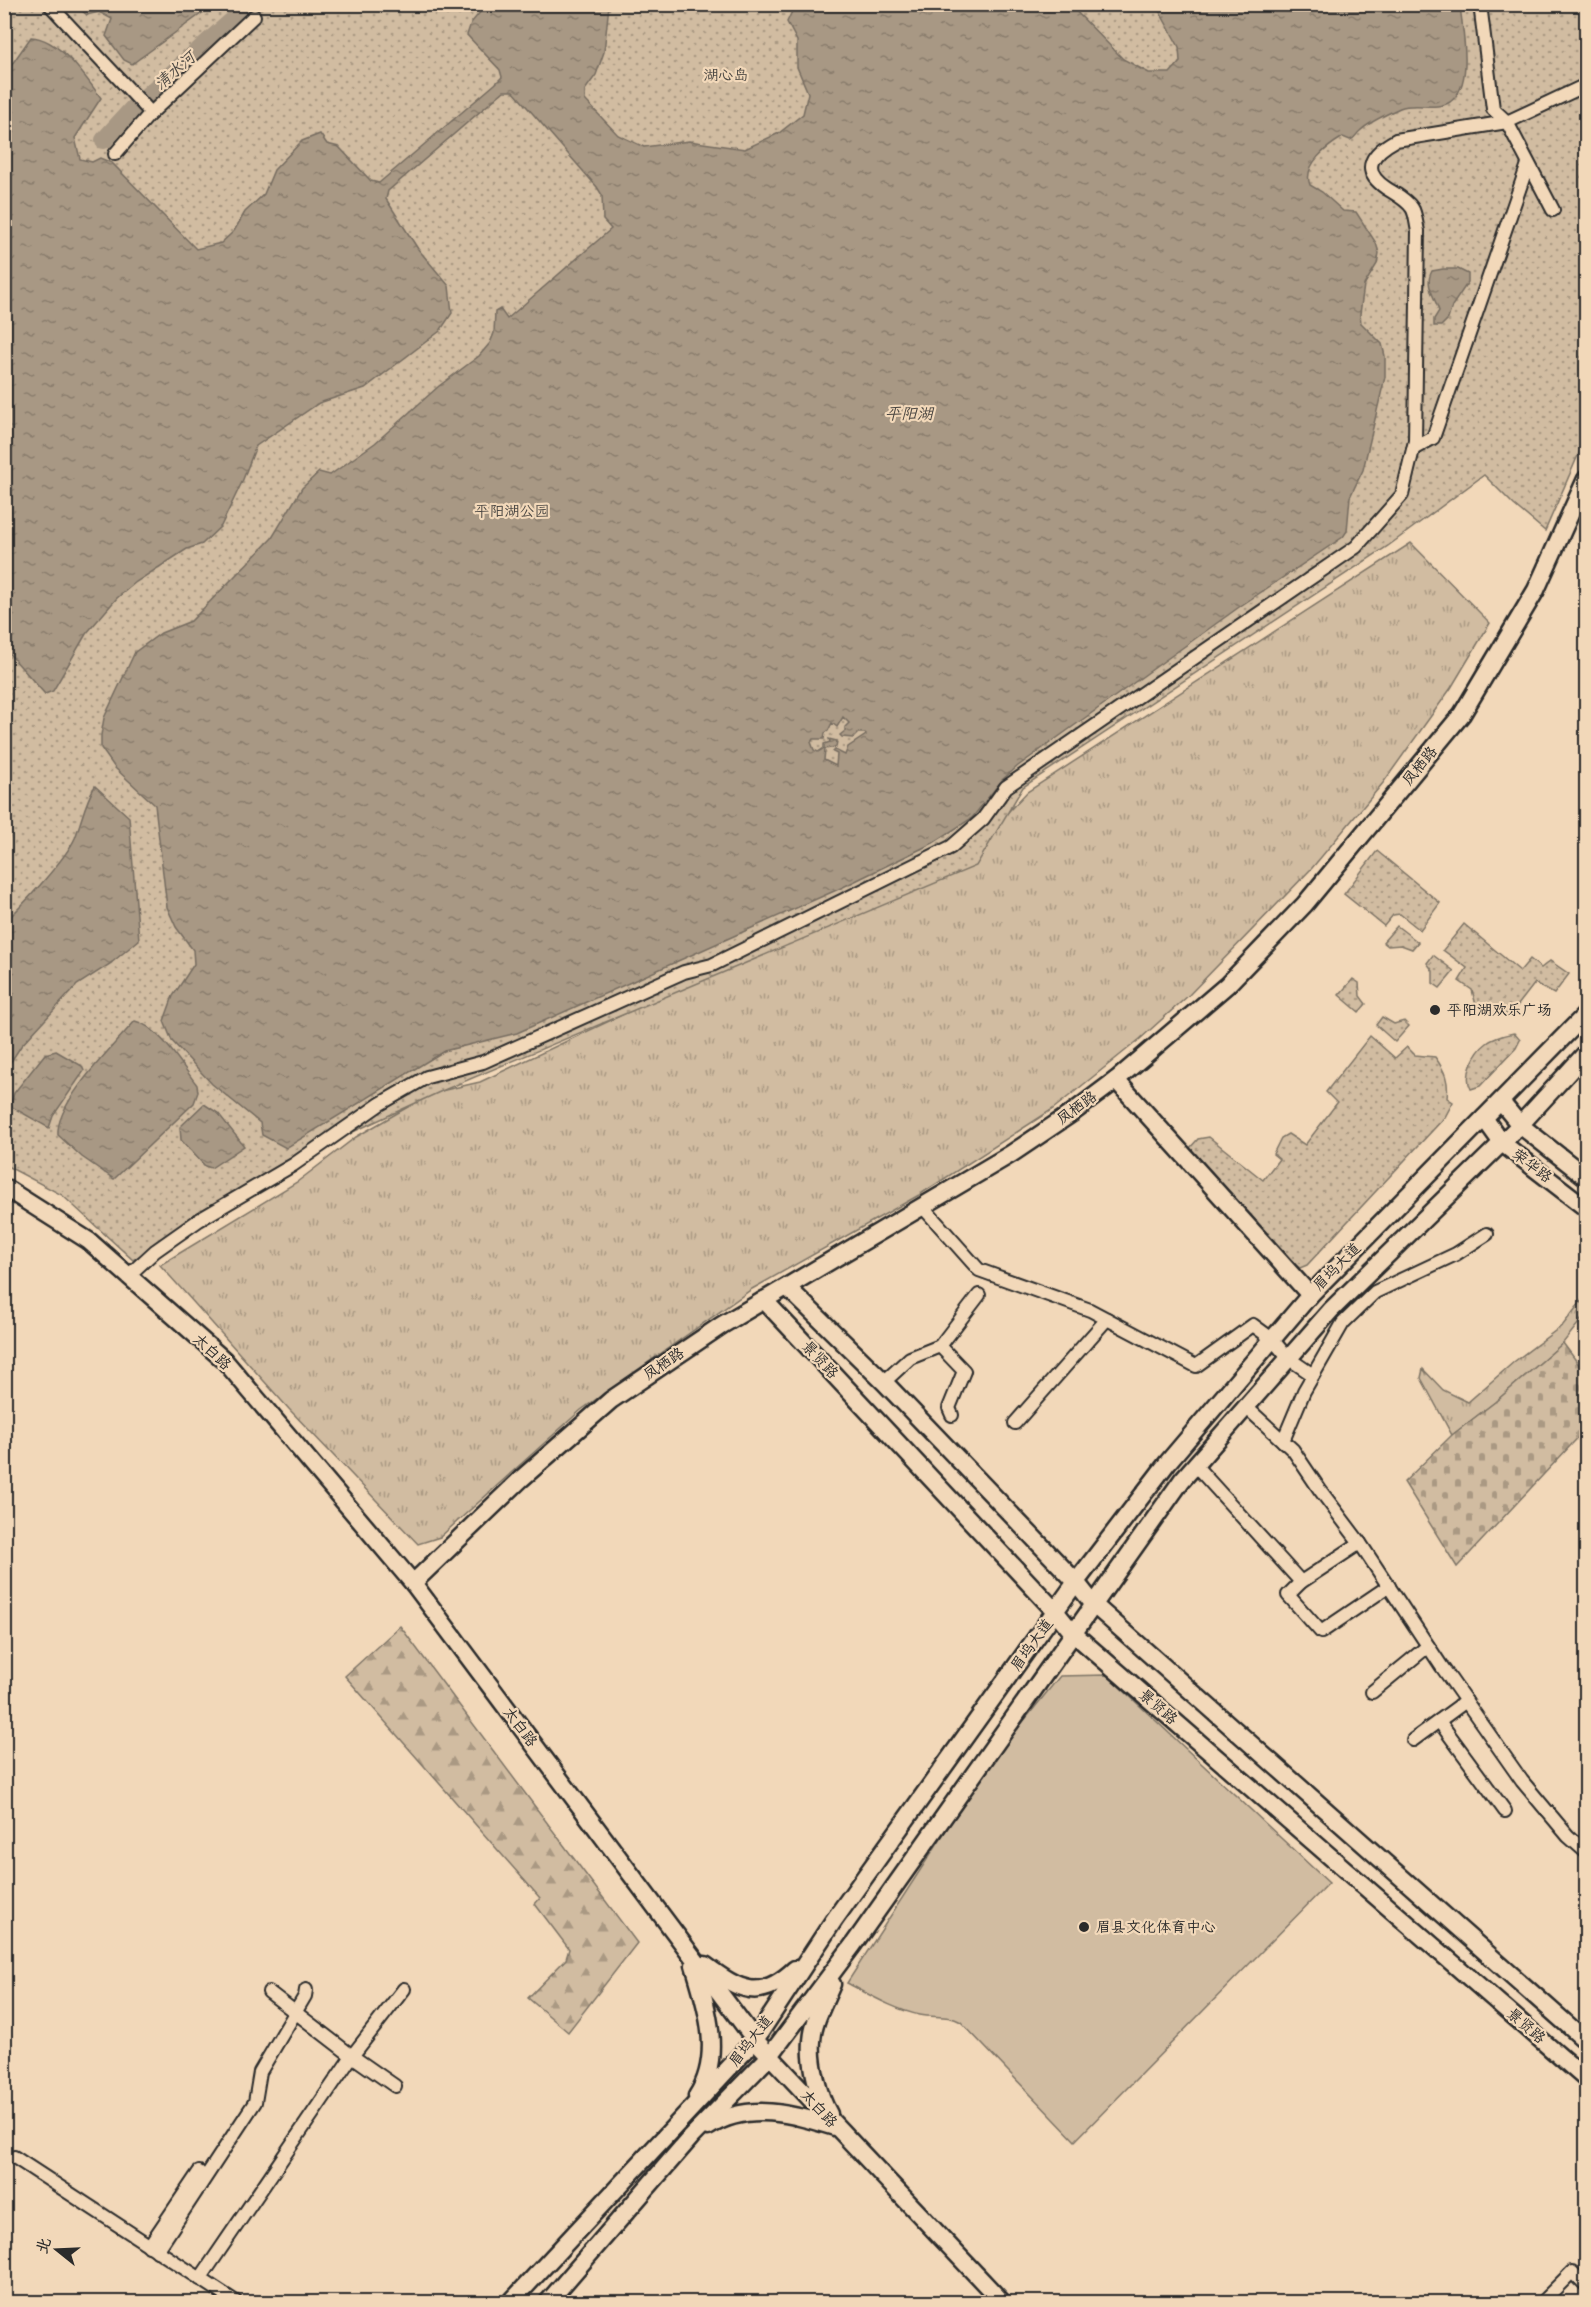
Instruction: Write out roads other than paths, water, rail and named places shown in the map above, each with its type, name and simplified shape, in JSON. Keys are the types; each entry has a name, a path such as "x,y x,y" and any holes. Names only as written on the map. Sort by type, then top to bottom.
{"main road":[{"name":"凤栖路","path":"413,1583 521,1479 611,1400 722,1325 1011,1154 1072,1113 1116,1080 1227,985 1305,904 1461,714 1536,590 1587,479"},
{"name":"眉坞大道","path":"511,2302 755,2040 813,1951 1076,1582 1168,1462 1310,1295 1587,1014"},
{"name":"眉坞大道","path":"548,2302 691,2137 769,2057 844,1956 1182,1480 1331,1310 1520,1125 1587,1053"},
{"path":"1116,1080 1310,1295"},
{"name":"荣华路","path":"1501,1102 1520,1125 1587,1177"},
{"name":"荣华路","path":"1484,1118 1502,1143 1587,1208"},
{"name":"太白路","path":"4,1187 88,1241 224,1360 413,1583 769,2057 1002,2302"},
{"name":"景贤路","path":"787,1287 884,1382 1076,1582 1094,1605 1587,2041"},
{"name":"景贤路","path":"764,1300 1056,1612 1073,1634 1587,2079"},
{"path":"692,1955 729,1982 752,1990 780,1983 813,1951"},
{"path":"680,2121 702,2088 711,2053 709,2014 692,1955"},
{"path":"836,2127 821,2100 812,2040 821,2009 844,1956"},
{"path":"691,2137 721,2119 746,2112 774,2112 800,2116 836,2127"}],"street":[{"path":"49,4 136,94 151,113"},
{"path":"1480,4 1493,109 1507,122 1553,210"},
{"path":"115,154 151,113 254,16"},
{"path":"128,1276 155,1251 200,1220 293,1165 380,1104 427,1077 483,1062 684,972 712,965 951,846 983,819 1006,787 1356,547 1402,495 1415,441 1418,231 1413,209 1383,187 1372,174 1373,158 1382,147 1396,140 1507,122 1587,85"},
{"path":"1413,449 1433,438 1528,164"},
{"path":"922,1206 979,1270 1090,1310 1196,1366 1253,1325 1272,1339 1288,1358 1314,1375"},
{"path":"1283,1441 1304,1391 1343,1323 1375,1292 1456,1254 1487,1234"},
{"path":"884,1382 910,1358 940,1346 979,1296"},
{"path":"1016,1423 1107,1319"},
{"path":"940,1346 964,1371 949,1408 951,1415"},
{"path":"1246,1407 1293,1450 1360,1543 1522,1781 1568,1836 1587,1852"},
{"path":"1195,1465 1301,1582"},
{"path":"1360,1543 1301,1582 1288,1595 1321,1632 1389,1586"},
{"path":"1372,1692 1428,1646"},
{"path":"1413,1740 1466,1701"},
{"path":"1439,1721 1505,1811"},
{"path":"200,2279 352,2056 404,1989"},
{"path":"153,2248 255,2102 260,2072 305,1996 306,1990"},
{"path":"269,1992 395,2086"},
{"path":"14,2157 230,2301"},
{"path":"153,2248 199,2172"},
{"path":"1542,2302 1572,2272 1587,2286"}],"water":[{"path":"75,5 209,5 205,11 132,64 124,60 106,36 112,19 99,12 87,15"},
{"name":"平阳湖","path":"486,5 609,5 604,52 596,75 585,90 585,100 618,135 644,147 689,141 745,149 779,133 803,114 808,93 797,67 797,41 787,22 795,5 1070,5 1123,59 1149,73 1170,73 1180,62 1179,47 1156,5 1460,5 1465,70 1458,94 1450,102 1438,106 1400,108 1368,125 1352,139 1343,137 1330,145 1313,163 1310,170 1310,185 1322,192 1343,211 1356,212 1376,243 1379,253 1377,264 1364,285 1360,314 1361,323 1382,344 1385,356 1385,377 1363,470 1350,497 1347,531 1343,537 1242,605 1018,766 1002,780 972,818 933,843 841,888 517,1033 444,1051 286,1148 262,1135 260,1123 212,1084 172,1041 164,1021 173,996 194,964 193,950 176,927 167,907 155,805 115,768 101,748 104,718 135,652 161,633 191,621 272,538 302,488 319,472 330,475 375,443 439,386 479,356 490,343 494,333 495,312 500,309 507,319 611,229 603,220 602,195 597,187 513,91 504,91 388,191 386,199 418,249 449,286 452,313 440,331 365,388 319,403 256,446 221,526 202,544 187,549 136,582 117,598 86,634 53,691 45,694 5,649 5,74 31,37 52,44 71,60 101,98 75,138 80,159 92,162 100,158 112,163 196,249 221,243 234,231 245,212 264,194 274,170 302,141 320,134 327,144 339,147 371,181 379,183 502,77 500,70 467,35 471,23","holes":["843,717 849,723 840,735 842,737 853,738 858,733 866,735 848,747 845,755 835,750 833,752 837,754 836,766 824,760 825,749 836,747 837,741 829,739 830,742 824,744 824,748 818,752 814,750 811,742 813,739 824,739 832,723 837,727"]},
{"path":"1458,269 1468,274 1468,282 1452,306 1448,319 1441,326 1434,326 1434,319 1439,311 1429,281 1432,271"},
{"path":"95,786 129,817 139,940 110,964 77,985 21,1046 5,1071 5,921 43,882 63,857 75,838"},
{"path":"135,1021 144,1024 161,1038 197,1085 198,1092 194,1103 114,1179 82,1157 58,1135 60,1122 75,1091"},
{"path":"56,1051 82,1066 84,1071 53,1116 49,1128 10,1106 14,1093 45,1054"},
{"path":"204,1104 218,1113 244,1146 211,1168 205,1166 181,1140 180,1127"}],"waterway":[{"name":"清水河","path":"104,140 133,108 250,5"}],"place":[{"name":"平阳湖欢乐广场","path":"1435,1010"},
{"name":"眉县文化体育中心","path":"1084,1927"}],"park label":[{"name":"湖心岛","path":"726,75"},
{"name":"平阳湖公园","path":"512,511"}]}
